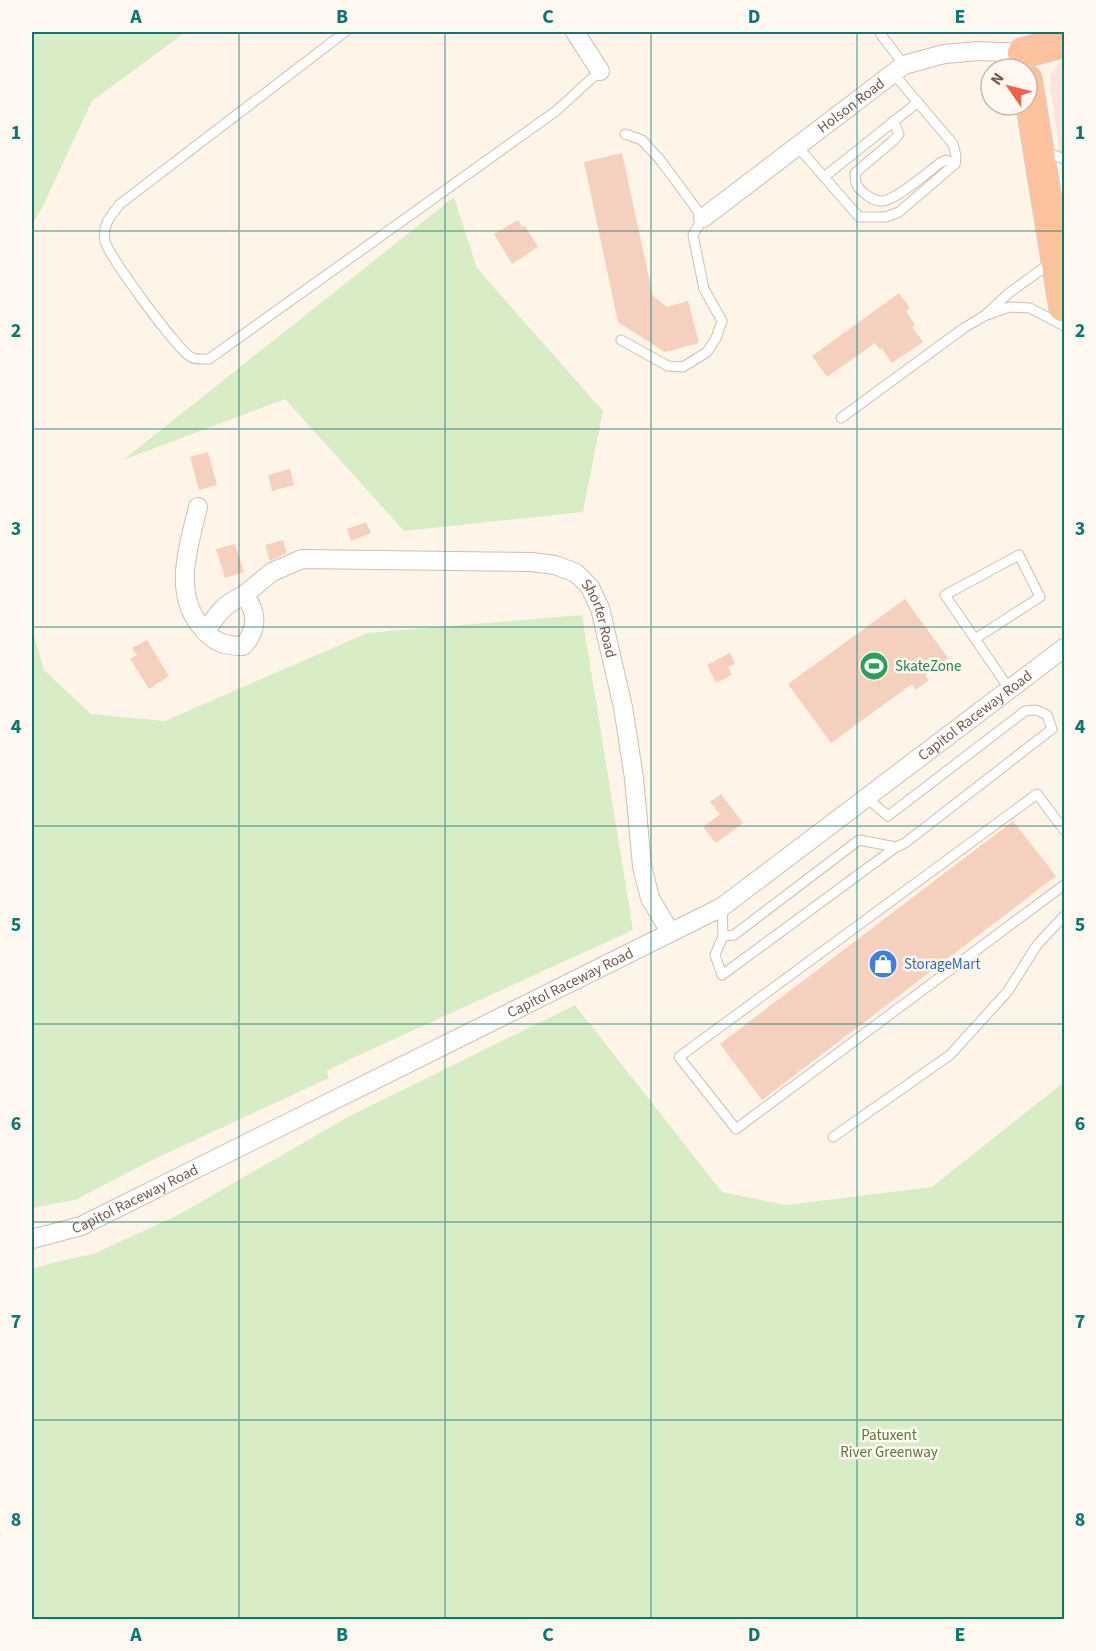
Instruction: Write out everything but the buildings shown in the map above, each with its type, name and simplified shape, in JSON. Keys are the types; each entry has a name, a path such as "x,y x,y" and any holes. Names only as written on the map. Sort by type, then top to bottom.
{"highway":[{"path":"1026,57 1065,42"},
{"path":"1039,113 1051,154 1057,259 1065,307"}],"street":[{"path":"575,32 600,71"},
{"name":"Holson Road","path":"703,218 898,69 944,54 979,51 1017,57"},
{"path":"198,507 187,550 184,586 192,615 215,641 231,646 243,646 252,636 254,620 253,606 244,595"},
{"name":"Shorter Road","path":"205,632 229,603 244,595 272,572 302,559 532,562 555,565 576,573 590,587 600,608 623,707 634,778 642,866 650,898 670,932"},
{"name":"Capitol Raceway Road","path":"32,1239 81,1226 722,907 1065,648"}],"lane":[{"path":"345,32 120,204 104,224 105,243 135,289 178,347 192,358 209,359 556,111 600,71"},
{"path":"797,146 859,217 886,217 899,212 955,164 953,144 918,102 879,32"},
{"path":"824,177 918,102"},
{"path":"893,121 899,134 894,141 855,173 855,182 861,191 872,199 882,202 894,198 940,163 946,160 955,164"},
{"path":"621,340 668,366 683,367 707,352 716,338 722,321 704,289 693,235 703,218 661,161 642,140 625,134"},
{"path":"841,418 964,328 984,316 1009,292 1057,259"},
{"path":"984,316 1009,308 1030,308 1065,326"},
{"path":"975,639 1040,597 1019,555 945,595 975,639 1010,690"},
{"path":"722,907 723,936 715,955 722,975 896,847 905,843 1052,729 1047,715 1036,710 1025,711 888,816 867,798"},
{"path":"1065,831 1037,794 680,1057 736,1129 1065,885"},
{"path":"723,936 734,935 859,840 896,847"},
{"path":"833,1137 950,1055 1008,991 1037,945 1065,916"}],"shaded area":[{"path":"1064,62 1064,181 1050,76 1058,64"}],"green space":[{"path":"32,32 186,32 92,101 32,225"},
{"path":"454,197 477,268 603,411 583,512 404,531 285,399 123,460"},
{"path":"582,615 633,930 357,1056 327,1071 329,1078 150,1161 75,1200 32,1208 32,628 44,670 91,714 165,721 367,633"},
{"name":"Patuxent River Greenway","path":"575,1005 722,1192 786,1205 932,1187 1064,1082 1064,1619 32,1619 32,1269 93,1254 180,1214 348,1117"}],"place":[{"name":"SkateZone","path":"874,666"},
{"name":"StorageMart","path":"883,964"}]}
